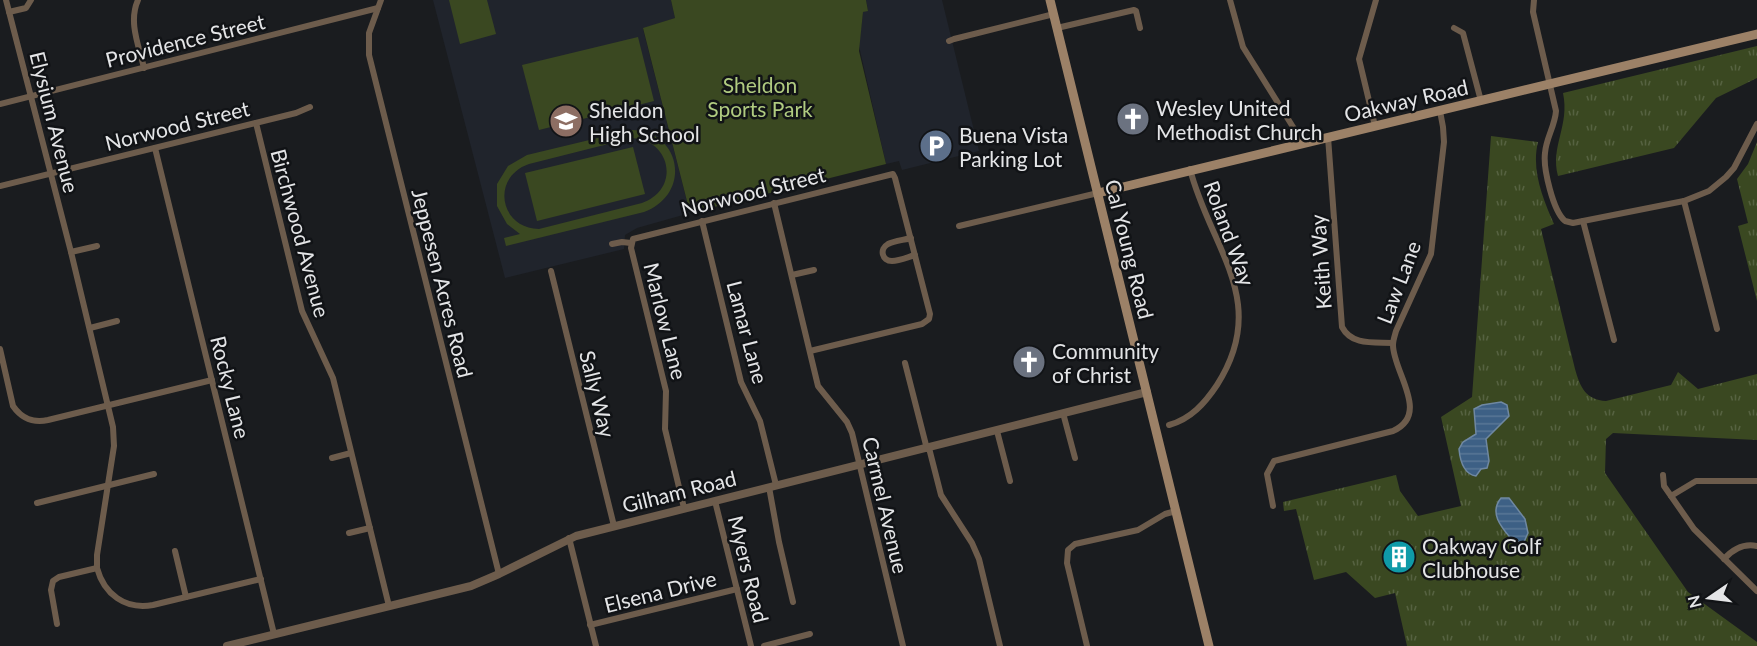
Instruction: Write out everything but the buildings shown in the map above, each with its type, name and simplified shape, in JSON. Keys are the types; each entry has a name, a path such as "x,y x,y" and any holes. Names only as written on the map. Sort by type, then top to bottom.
{"main road":[{"name":"Cal Young Road","path":"1050,0 1209,646"},
{"name":"Oakway Road","path":"1098,193 1757,34"}],"street":[{"name":"Elysium Avenue","path":"6,0 109,406 114,441 97,568"},
{"path":"9,12 26,8 31,0"},
{"path":"138,0 134,11 134,22 144,68"},
{"name":"Jeppesen Acres Road","path":"381,0 369,33 369,55 499,574"},
{"path":"1230,0 1245,50 1303,143"},
{"path":"1375,126 1359,59 1376,0"},
{"path":"1534,0 1534,16 1551,84 1556,116 1545,152 1545,165 1558,214 1565,221 1570,223 1583,221 1683,201 1709,191 1726,177 1739,159 1757,123"},
{"name":"Providence Street","path":"0,104 378,8"},
{"path":"1057,28 1134,10 1137,12 1140,28"},
{"path":"949,41 1054,14"},
{"path":"1454,28 1463,33 1481,101"},
{"name":"Norwood Street","path":"0,186 296,113 310,106"},
{"name":"Law Lane","path":"1273,506 1267,474 1274,461 1393,431 1405,423 1409,416 1411,407 1393,342 1431,251 1444,142 1440,111"},
{"name":"Birchwood Avenue","path":"256,123 302,311 331,373 389,606"},
{"name":"Keith Way","path":"1328,137 1341,323 1346,334 1353,339 1393,342"},
{"name":"Rocky Lane","path":"155,148 274,634"},
{"name":"Roland Way","path":"1169,424 1179,422 1191,414 1216,387 1232,354 1238,325 1237,298 1232,272 1199,203 1190,170"},
{"name":"Norwood Street","path":"631,246 637,237 891,174 895,177 911,238"},
{"name":"Oakway Road","path":"959,226 1098,193"},
{"path":"1683,201 1717,329"},
{"name":"Carmel Avenue","path":"774,202 819,389 849,426 903,646"},
{"name":"Lamar Lane","path":"702,220 741,382 760,421 772,486 778,542 794,602"},
{"path":"1583,221 1614,340"},
{"path":"810,351 928,321 930,315 911,238 888,244 883,253 890,261 915,255"},
{"path":"612,244 622,242 631,246"},
{"path":"71,252 97,246"},
{"name":"Marlow Lane","path":"631,246 666,392 665,429 684,508"},
{"path":"792,276 814,270"},
{"name":"Sally Way","path":"550,271 614,526"},
{"path":"90,328 117,321"},
{"path":"0,349 11,401 18,414 27,419 44,421 212,380"},
{"path":"905,363 941,495 972,543 979,559 1000,646"},
{"name":"Gilham Road","path":"226,646 471,586 569,538 1147,392"},
{"path":"1063,413 1075,458"},
{"path":"997,431 1010,481"},
{"path":"332,458 351,453"},
{"path":"37,503 154,474"},
{"path":"1663,475 1664,486 1691,526 1757,591"},
{"path":"1671,496 1695,481 1757,481"},
{"name":"Myers Road","path":"715,501 751,646"},
{"path":"1087,646 1067,560 1070,547 1078,543 1138,530 1165,514 1176,511"},
{"path":"349,533 370,528"},
{"path":"569,538 596,646"},
{"path":"1724,559 1741,546 1750,544 1757,546"},
{"path":"175,551 186,597"},
{"path":"57,624 51,590 53,581 59,577 97,568 107,590 128,604 143,607 261,579"},
{"name":"Elsena Drive","path":"590,625 737,589"},
{"path":"764,646 810,634"}],"shaded area":[{"name":"Sheldon High School","path":"433,0 671,0 675,18 643,29 690,213 637,228 625,235 624,249 505,278"},
{"path":"866,0 942,0 979,151 902,170 899,161 886,164 859,46 863,12 868,10"}],"green space":[{"path":"449,0 487,0 496,34 460,44"},
{"name":"Sheldon Sports Park","path":"671,0 866,0 868,11 863,12 859,51 886,164 690,213 643,28 675,18"},
{"path":"638,37 654,101 539,130 522,65"},
{"path":"1757,46 1757,78 1716,98 1674,148 1558,176 1556,155 1564,116 1563,93"},
{"path":"631,130 648,133 661,141 670,152 675,165 674,178 669,192 659,203 644,212 506,246 504,238 520,234 507,224 497,206 497,184 508,166 527,155","holes":["632,138 656,147 663,156 666,166 666,177 662,188 654,197 642,203 539,229 515,220 508,211 505,190 517,170 529,164"]},
{"path":"1491,136 1538,142 1537,174 1554,224 1541,229 1575,369 1582,387 1589,395 1606,401 1671,385 1678,372 1698,389 1757,374 1757,440 1613,433 1606,439 1605,473 1688,592 1757,642 1757,646 1407,646 1395,593 1375,598 1346,572 1314,580 1296,509 1284,511 1283,502 1396,475 1400,491 1418,516 1461,506 1441,417 1472,397"},
{"path":"1757,142 1757,301 1738,226 1748,223 1737,179 1748,164"},
{"path":"633,147 645,194 537,221 525,173"}],"water":[{"path":"1501,402 1507,405 1509,416 1486,439 1489,461 1487,468 1481,469 1476,476 1472,475 1463,466 1459,449 1463,442 1476,434 1474,409 1482,405"},
{"path":"1501,498 1509,498 1525,519 1528,533 1524,542 1513,541 1498,521 1496,510"}],"place":[{"name":"Wesley United Methodist Church","path":"1133,119"},
{"name":"Sheldon High School","path":"566,121"},
{"name":"Buena Vista Parking Lot","path":"936,146"},
{"name":"Community of Christ","path":"1029,362"},
{"name":"Oakway Golf Clubhouse","path":"1399,557"}]}
